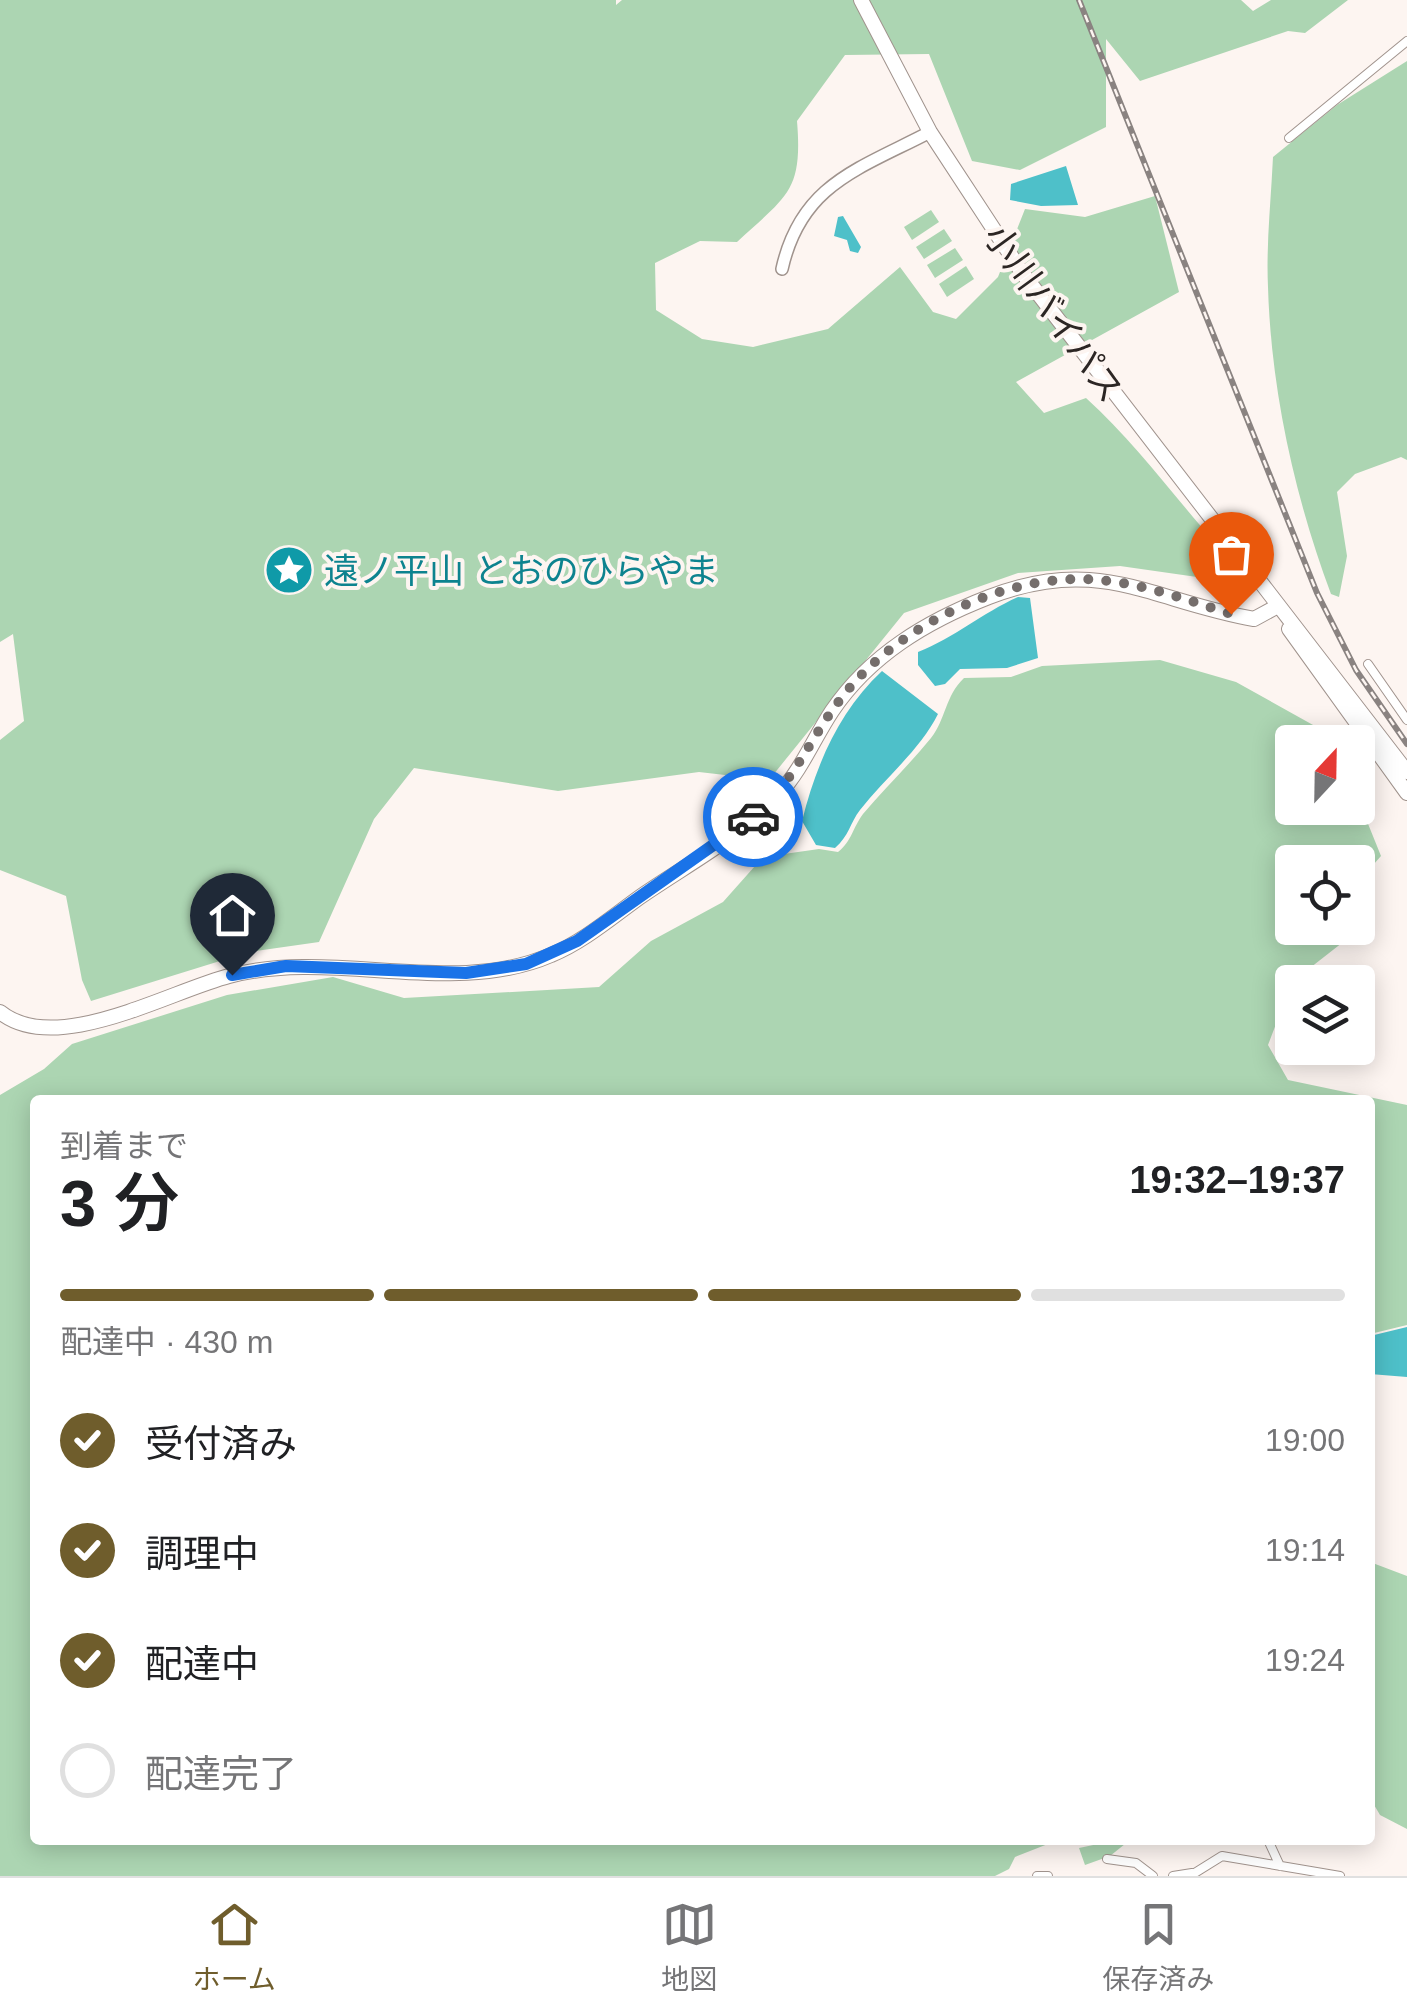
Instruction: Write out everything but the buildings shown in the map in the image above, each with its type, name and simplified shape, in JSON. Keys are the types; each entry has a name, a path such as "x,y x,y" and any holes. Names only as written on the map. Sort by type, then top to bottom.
{"highway":[{"name":"小川バイパス","path":"861,0 930,132 1023,274 1276,607"},
{"path":"0,1012 20,1025 52,1030 232,975 286,966 466,973 526,964 577,941 742,827 779,794 842,696 865,670 932,623 990,597 1066,579 1147,587 1254,618 1276,607"},
{"path":"1276,607 1307,640 1407,772"},
{"path":"1276,607 1407,793"}],"street":[{"path":"1289,138 1407,41"},
{"path":"782,269 793,228 818,196 930,132"},
{"path":"1368,664 1407,720"},
{"path":"1270,1845 1280,1866"},
{"path":"1173,1876 1191,1875 1222,1856 1340,1876"},
{"path":"1107,1860 1136,1863 1154,1876"},
{"path":"1037,1876 1048,1876"}],"green space":[{"path":"0,0 616,0 616,5 622,0 1241,0 1253,11 1271,0 1348,0 1305,33 1288,31 1140,81 1106,39 1106,127 1020,170 972,161 929,54 845,55 797,121 794,179 779,202 737,242 700,241 655,263 656,310 702,339 753,347 828,329 900,267 933,312 956,319 998,277 1025,209 1085,217 1155,196 1179,292 1016,382 1044,413 1086,398 1105,416 1222,550 1211,579 1120,566 1018,573 904,613 769,780 699,772 558,791 414,768 374,819 319,942 249,952 91,1001 82,980 66,896 0,870 0,740 24,721 13,634 0,642"},
{"path":"1407,61 1407,460 1401,457 1355,474 1337,492 1347,556 1339,597 1331,594 1306,520 1287,443 1274,365 1268,271 1273,157 1337,105"},
{"path":"931,210 939,222 912,240 904,227"},
{"path":"944,229 952,241 924,259 916,247"},
{"path":"955,248 963,260 935,278 927,265"},
{"path":"966,266 974,279 947,297 939,284"},
{"path":"1160,660 1236,682 1313,725 1275,725 1275,825 1368,825 1381,856 1375,863 1375,845 1275,845 1275,945 1339,945 1314,965 1275,965 1275,1027 1268,1045 1275,1065 1279,1065 1288,1080 1359,1095 30,1095 30,1845 1045,1845 1015,1857 1009,1869 995,1876 0,1876 0,1095 44,1069 72,1044 227,995 333,977 404,998 599,987 651,941 723,902 763,857 819,849 838,852 863,814 931,738 964,678 1011,677 1042,666"},
{"path":"1375,1098 1407,1105 1407,1325 1375,1333"},
{"path":"1375,1564 1407,1576 1407,1829 1380,1815 1375,1806"},
{"path":"1124,1845 1110,1856 1085,1865 1079,1848"}],"water":[{"path":"1066,166 1078,205 1041,206 1010,200 1011,184"},
{"path":"843,216 861,247 858,253 850,251 847,240 834,236 838,217"},
{"path":"1018,597 1030,598 1038,658 1007,668 960,669 945,684 935,686 918,665 918,652"},
{"path":"882,671 938,714 912,752 860,810 840,843 835,848 816,845 802,821 814,780 841,721"},
{"path":"1407,1327 1407,1377 1375,1374 1375,1335"}],"railway":[{"path":"1079,0 1317,593 1356,670 1407,744"}],"way so far":[{"path":"753,817 779,794 812,749 828,716 865,670 932,623 990,597 1066,579 1097,580 1147,587 1231,614"}],"place":[{"name":"遠ノ平山 とおのひらやま","path":"289,570"}],"route":[{"path":"232,975 328,964 466,973 526,964 577,941 753,817"}]}
